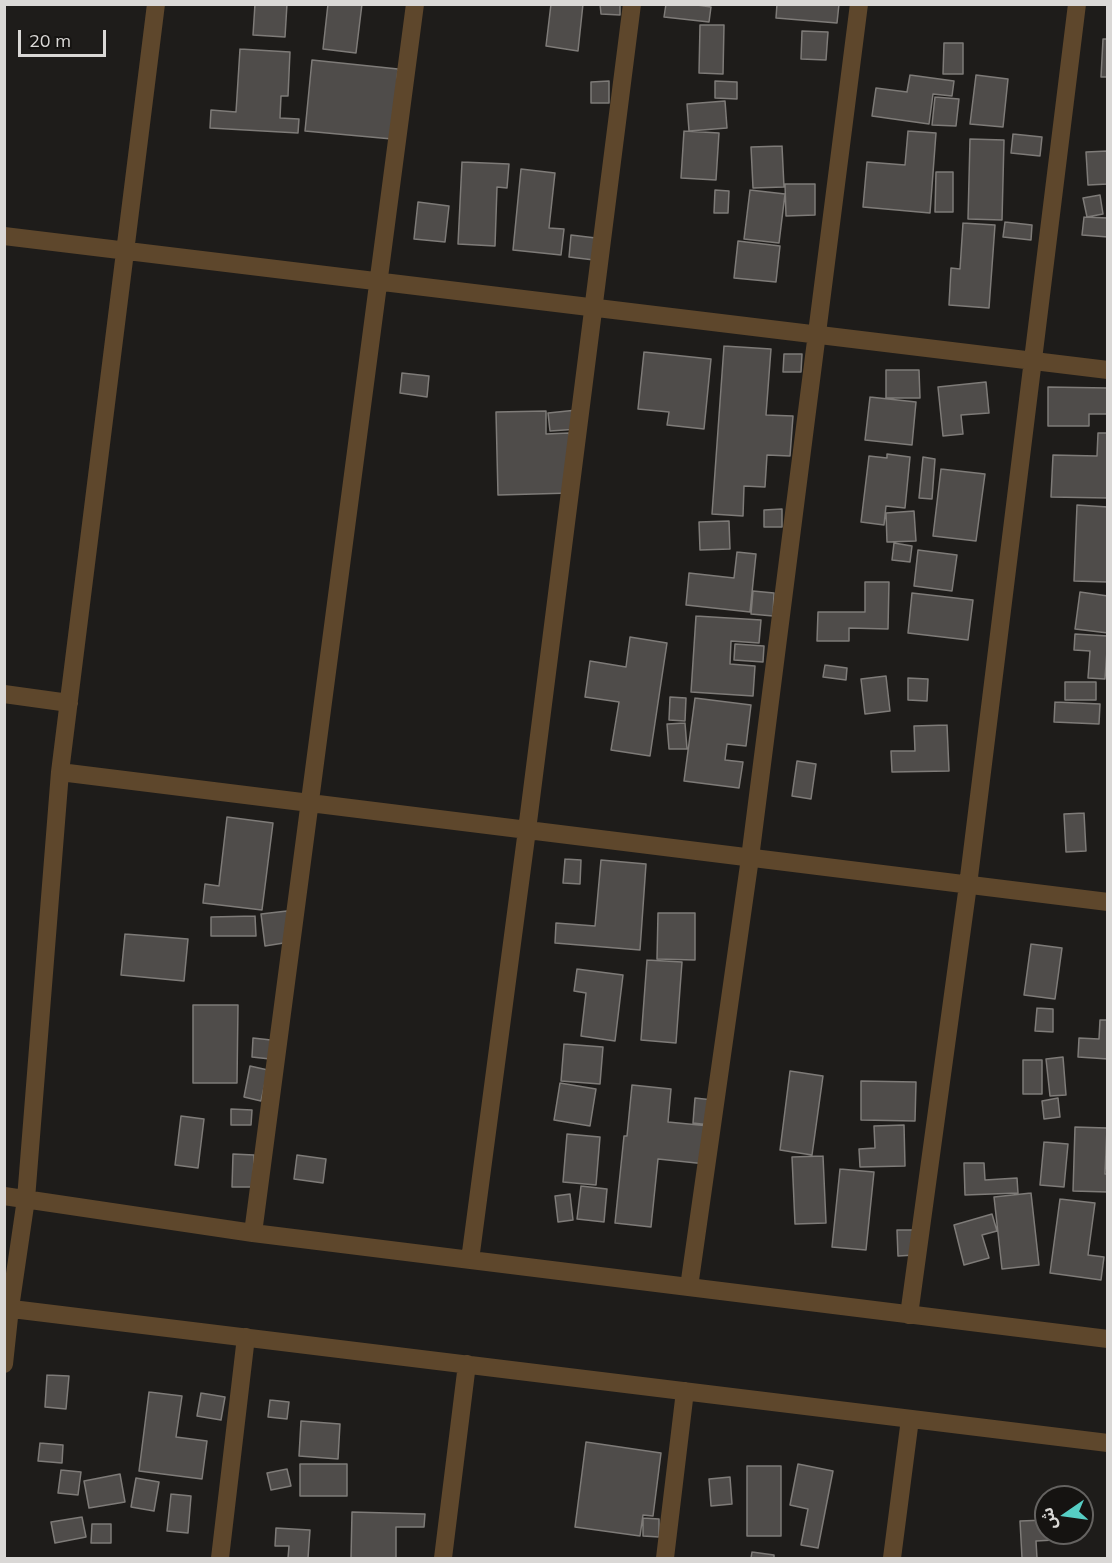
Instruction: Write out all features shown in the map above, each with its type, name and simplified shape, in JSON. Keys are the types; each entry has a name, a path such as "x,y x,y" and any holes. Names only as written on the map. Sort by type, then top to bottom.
{"street":[{"path":"4,1364 7,1308 26,1199 60,772 156,4"},
{"path":"253,1233 416,4"},
{"path":"470,1260 632,4"},
{"path":"689,1287 750,858 859,4"},
{"path":"909,1315 968,885 1077,4"},
{"path":"4,236 1107,370"},
{"path":"4,694 69,703"},
{"path":"60,772 1107,902"},
{"path":"4,1196 253,1233 1107,1339"},
{"path":"7,1308 1107,1443"},
{"path":"220,1558 246,1337"},
{"path":"443,1558 467,1364"},
{"path":"665,1558 685,1391"},
{"path":"892,1558 910,1419"}],"building":[{"path":"255,4 287,4 285,37 253,35"},
{"path":"328,4 362,4 356,53 323,49"},
{"path":"551,4 583,4 578,51 546,46"},
{"path":"600,4 620,4 620,15 601,14"},
{"path":"666,4 711,7 709,22 664,17"},
{"path":"777,4 839,4 837,23 776,18"},
{"path":"700,25 724,25 723,74 699,73"},
{"path":"802,31 828,32 826,60 801,59"},
{"path":"1103,39 1108,39 1108,77 1101,77"},
{"path":"944,43 963,43 963,74 943,74"},
{"path":"240,49 290,52 288,96 281,96 280,118 299,119 298,133 210,128 211,110 236,112"},
{"path":"312,60 398,69 392,139 305,131"},
{"path":"910,75 954,81 952,96 933,94 929,124 872,116 876,88 907,92"},
{"path":"976,75 1008,79 1003,127 970,124"},
{"path":"609,81 609,103 591,103 591,82"},
{"path":"715,81 737,82 737,99 715,98"},
{"path":"935,97 959,99 956,126 932,125"},
{"path":"725,101 727,128 689,131 687,104"},
{"path":"684,131 719,133 716,180 681,178"},
{"path":"908,131 936,133 930,213 863,207 867,162 905,165"},
{"path":"1013,134 1042,137 1040,156 1011,153"},
{"path":"970,139 1004,140 1002,220 968,219"},
{"path":"782,146 784,187 753,188 751,147"},
{"path":"1108,151 1108,184 1088,185 1086,152"},
{"path":"462,162 509,164 507,188 497,187 495,246 458,244"},
{"path":"521,169 555,173 549,228 564,229 561,255 513,250"},
{"path":"936,172 953,172 953,212 935,212"},
{"path":"785,184 815,184 815,215 786,216"},
{"path":"715,190 729,191 728,213 714,213"},
{"path":"750,190 785,194 779,243 744,239"},
{"path":"1100,195 1103,214 1087,217 1083,198"},
{"path":"418,202 449,206 445,242 414,239"},
{"path":"1084,217 1108,218 1108,237 1082,235"},
{"path":"1005,222 1032,225 1031,240 1003,237"},
{"path":"963,223 995,225 989,308 949,305 951,268 960,269"},
{"path":"571,235 596,238 594,260 569,257"},
{"path":"738,241 780,246 776,282 734,278"},
{"path":"724,346 771,349 766,415 793,416 790,456 767,455 765,487 744,486 743,516 712,514"},
{"path":"644,352 711,359 704,429 667,425 669,412 638,409"},
{"path":"784,354 802,354 801,372 783,372"},
{"path":"886,370 919,370 920,398 886,398"},
{"path":"402,373 429,376 427,397 400,393"},
{"path":"986,382 989,413 961,415 963,434 943,436 938,387"},
{"path":"1048,387 1108,388 1108,414 1089,414 1089,426 1048,426"},
{"path":"870,397 916,402 912,445 865,440"},
{"path":"577,410 579,429 550,431 548,413"},
{"path":"546,411 546,434 569,433 571,493 498,495 496,412"},
{"path":"1098,433 1108,433 1108,498 1051,497 1053,455 1097,456"},
{"path":"887,454 910,457 905,508 886,506 884,525 861,522 869,456 887,458"},
{"path":"923,457 935,459 932,499 919,498"},
{"path":"941,469 985,474 976,541 933,536"},
{"path":"1077,505 1108,507 1108,582 1074,581"},
{"path":"782,509 782,527 764,527 764,510"},
{"path":"914,511 916,541 887,542 886,513"},
{"path":"729,521 730,549 700,550 699,522"},
{"path":"894,543 912,546 910,562 892,560"},
{"path":"918,550 957,555 952,591 914,586"},
{"path":"737,552 756,554 750,612 686,605 689,573 734,578"},
{"path":"865,582 889,582 888,629 849,628 849,641 817,641 818,612 865,612"},
{"path":"753,591 774,593 773,616 751,614"},
{"path":"1080,592 1108,596 1108,633 1075,629"},
{"path":"912,593 973,600 968,640 908,633"},
{"path":"696,616 761,620 759,643 731,641 730,664 755,666 753,696 691,692"},
{"path":"1075,634 1108,636 1105,679 1088,678 1090,651 1074,650"},
{"path":"630,637 667,643 650,756 611,750 619,702 585,697 590,661 626,667"},
{"path":"735,644 764,646 763,662 734,660"},
{"path":"825,665 847,668 846,680 823,677"},
{"path":"886,676 890,711 865,714 861,679"},
{"path":"908,678 928,679 927,701 908,700"},
{"path":"1065,682 1096,682 1096,700 1065,700"},
{"path":"670,697 686,698 685,721 669,720"},
{"path":"695,698 751,705 746,746 727,744 725,760 743,762 739,788 684,781"},
{"path":"1055,702 1100,704 1099,724 1054,722"},
{"path":"685,723 687,749 669,749 667,724"},
{"path":"947,725 949,771 892,772 891,751 915,751 914,726"},
{"path":"797,761 816,764 811,799 792,796"},
{"path":"1084,813 1086,851 1066,852 1064,814"},
{"path":"227,817 273,823 262,910 203,903 205,884 219,886"},
{"path":"565,859 581,860 580,884 563,883"},
{"path":"601,860 646,864 640,950 555,943 556,923 595,926"},
{"path":"287,911 290,942 265,946 261,914"},
{"path":"658,913 695,913 695,960 657,959"},
{"path":"255,916 256,936 211,936 211,917"},
{"path":"125,934 188,939 184,981 121,975"},
{"path":"1031,944 1062,948 1055,999 1024,995"},
{"path":"647,960 682,962 676,1043 641,1040"},
{"path":"577,969 623,975 615,1041 581,1036 586,993 574,991"},
{"path":"193,1005 238,1005 237,1083 193,1083"},
{"path":"1037,1008 1053,1009 1053,1032 1035,1031"},
{"path":"1100,1020 1108,1020 1108,1059 1078,1057 1079,1038 1099,1039"},
{"path":"253,1038 271,1040 270,1059 252,1057"},
{"path":"564,1044 603,1047 600,1084 561,1081"},
{"path":"1063,1057 1066,1095 1050,1096 1046,1059"},
{"path":"1023,1060 1042,1060 1042,1094 1023,1094"},
{"path":"250,1066 268,1070 261,1101 244,1097"},
{"path":"790,1071 823,1076 812,1155 780,1150"},
{"path":"861,1081 916,1082 915,1121 861,1120"},
{"path":"560,1083 596,1089 590,1126 554,1120"},
{"path":"632,1085 671,1089 668,1122 709,1126 706,1164 658,1159 651,1227 615,1223"},
{"path":"695,1098 713,1100 710,1125 693,1123"},
{"path":"1058,1098 1060,1117 1044,1119 1042,1101"},
{"path":"231,1109 252,1110 251,1125 231,1125"},
{"path":"181,1116 204,1119 198,1168 175,1165"},
{"path":"904,1125 905,1166 860,1167 859,1149 875,1148 874,1126"},
{"path":"1075,1127 1107,1128 1105,1174 1108,1174 1108,1192 1073,1191"},
{"path":"567,1134 600,1137 596,1185 563,1182"},
{"path":"1044,1142 1068,1144 1064,1187 1040,1185"},
{"path":"233,1154 254,1155 253,1187 232,1187"},
{"path":"297,1155 326,1159 323,1183 294,1179"},
{"path":"823,1156 826,1223 795,1224 792,1157"},
{"path":"964,1163 984,1163 985,1180 1017,1178 1018,1193 965,1195"},
{"path":"840,1169 874,1172 866,1250 832,1247"},
{"path":"581,1186 607,1189 604,1222 577,1219"},
{"path":"1031,1193 1039,1265 1002,1269 994,1197"},
{"path":"570,1194 573,1220 558,1222 555,1196"},
{"path":"1060,1199 1095,1203 1088,1255 1104,1257 1101,1280 1050,1273"},
{"path":"992,1214 997,1231 982,1235 989,1258 964,1265 954,1225"},
{"path":"897,1230 913,1230 915,1255 898,1256"},
{"path":"47,1375 69,1376 66,1409 45,1407"},
{"path":"149,1392 182,1396 176,1437 207,1441 202,1479 139,1471"},
{"path":"201,1393 225,1397 221,1420 197,1416"},
{"path":"270,1400 289,1402 287,1419 268,1417"},
{"path":"301,1421 340,1424 338,1459 299,1456"},
{"path":"586,1442 661,1453 653,1516 643,1515 640,1536 575,1527"},
{"path":"40,1443 63,1445 62,1463 38,1461"},
{"path":"300,1464 347,1464 347,1496 300,1496"},
{"path":"798,1464 833,1471 818,1548 801,1545 808,1509 790,1505"},
{"path":"747,1466 781,1466 781,1536 747,1536"},
{"path":"287,1469 291,1486 271,1490 267,1473"},
{"path":"61,1470 81,1472 78,1495 58,1493"},
{"path":"120,1474 125,1502 89,1508 84,1481"},
{"path":"730,1477 732,1504 711,1506 709,1479"},
{"path":"136,1478 159,1482 154,1511 131,1507"},
{"path":"171,1494 191,1496 188,1533 167,1531"},
{"path":"352,1512 425,1514 424,1527 396,1527 396,1558 351,1558"},
{"path":"82,1517 86,1537 55,1543 51,1522"},
{"path":"643,1518 659,1519 659,1537 643,1536"},
{"path":"1034,1520 1034,1545 1036,1545 1037,1558 1022,1558 1020,1521"},
{"path":"92,1524 111,1524 111,1543 91,1543"},
{"path":"276,1528 310,1530 308,1558 288,1558 289,1546 275,1546"},
{"path":"752,1552 774,1555 774,1558 751,1558"}]}
